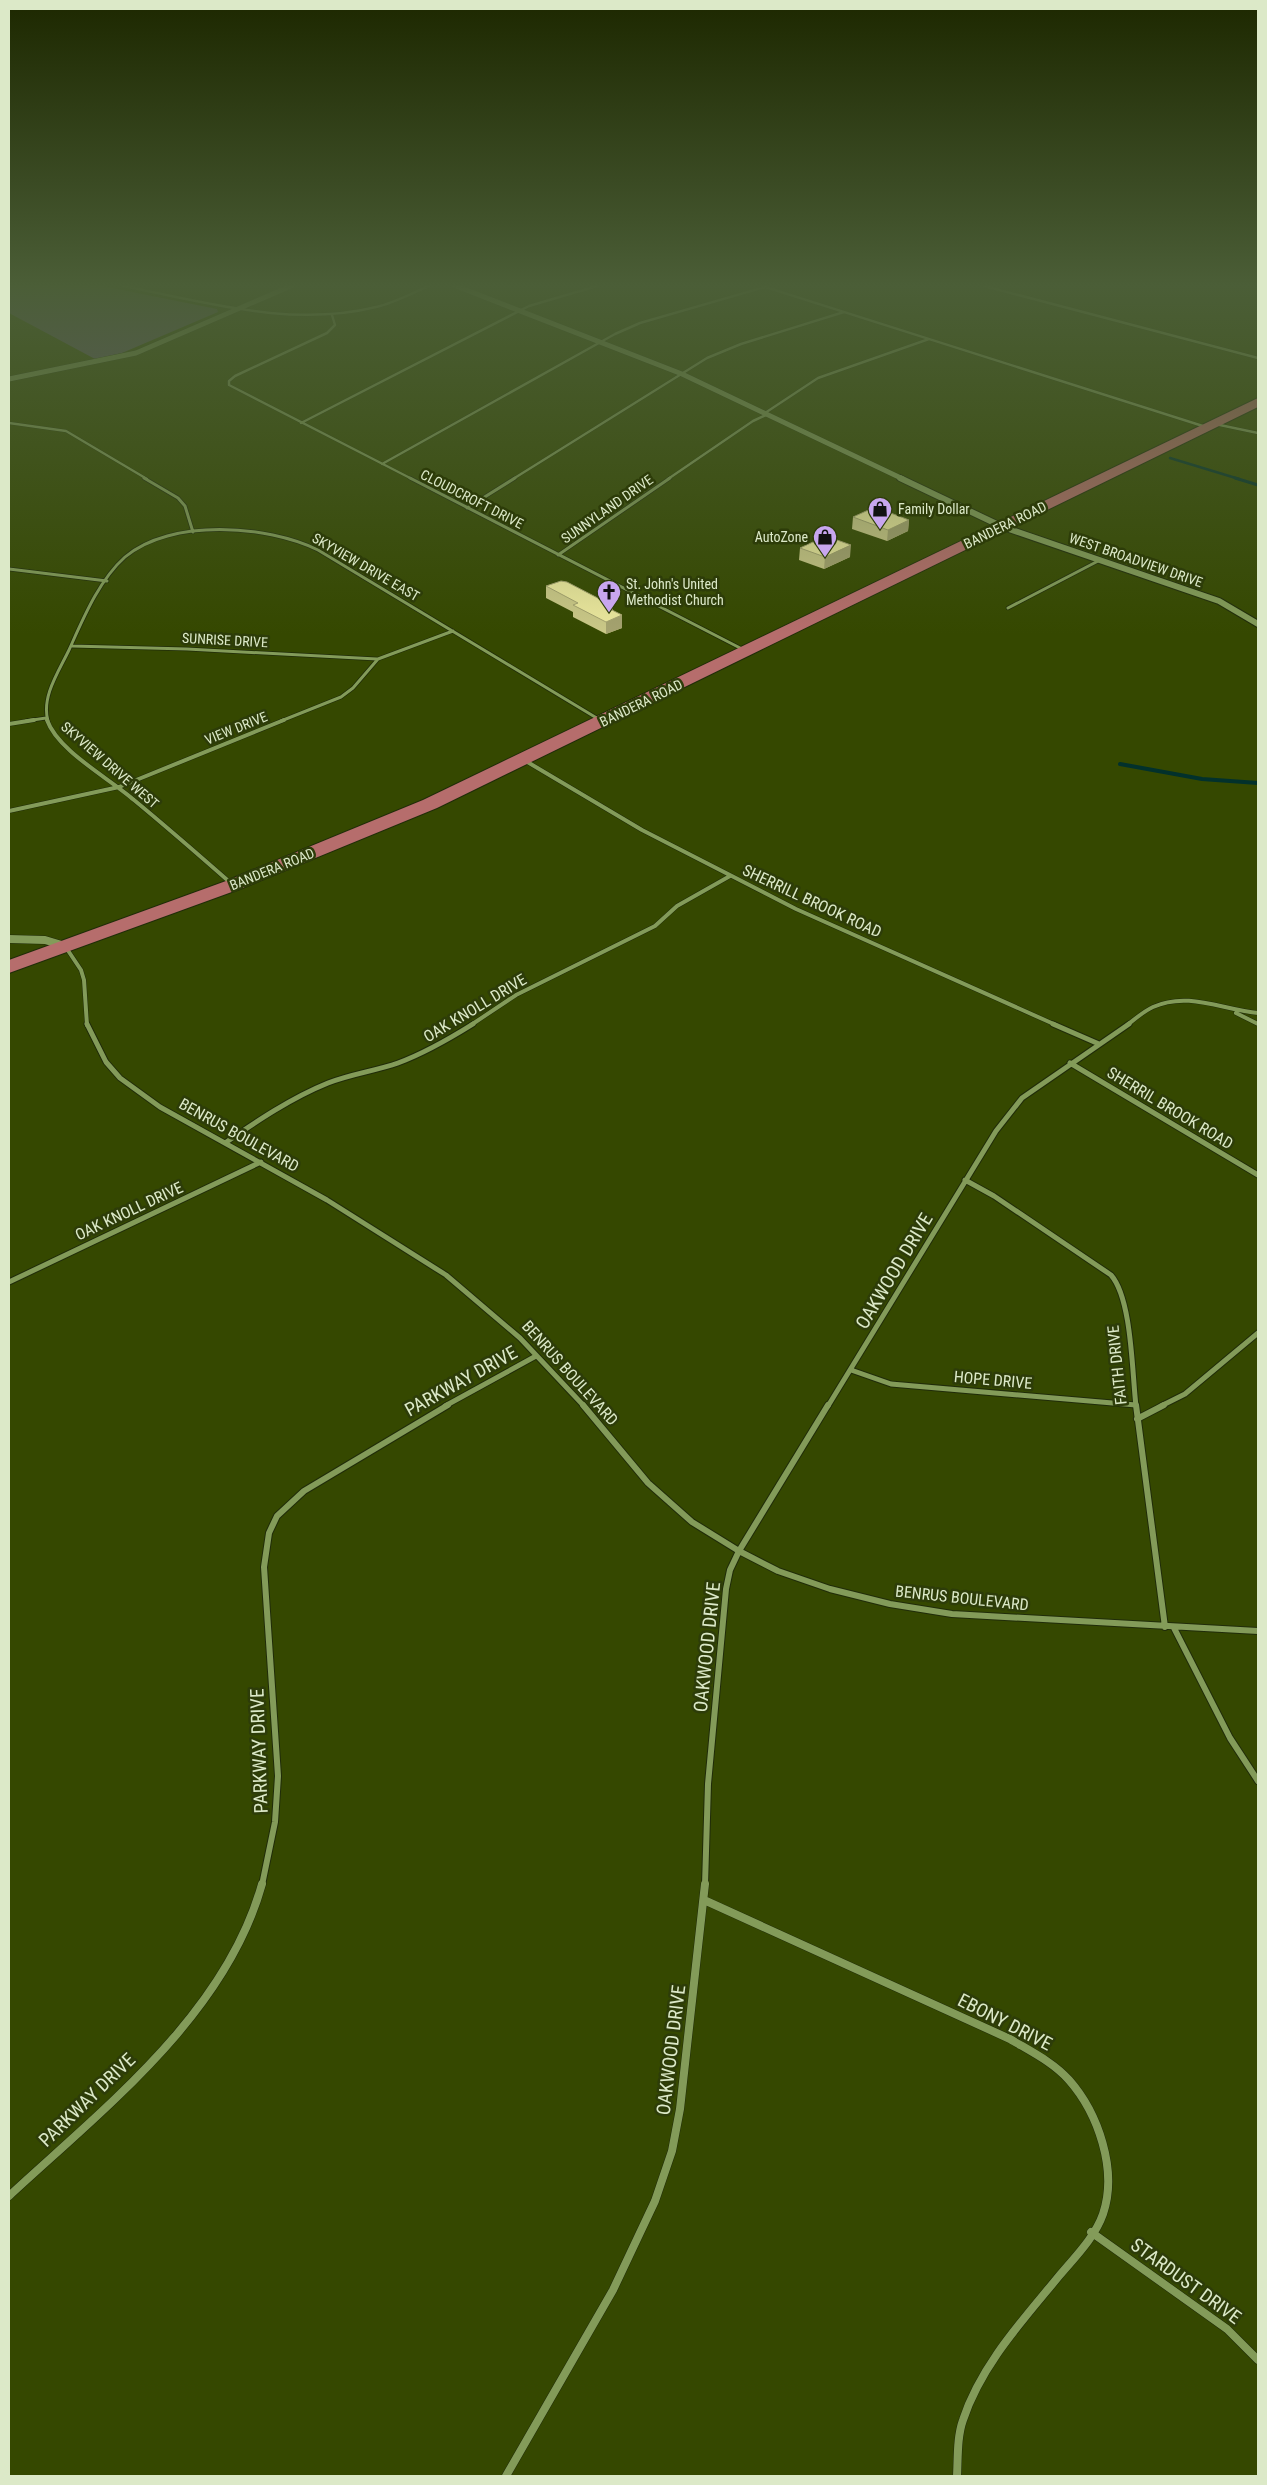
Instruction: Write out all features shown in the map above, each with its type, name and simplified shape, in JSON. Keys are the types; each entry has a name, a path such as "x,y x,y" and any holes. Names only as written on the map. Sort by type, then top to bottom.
{"main road":[{"name":"BANDERA ROAD","path":"9,967 233,885 378,827 524,760 1258,402"}],"street":[{"name":"CLOUDCROFT DRIVE","path":"263,402 747,651"},
{"path":"301,423 342,402"},
{"path":"382,464 494,402"},
{"path":"467,508 637,402"},
{"name":"WEST BROADVIEW DRIVE","path":"743,402 1003,527 1218,601 1258,624"},
{"name":"SUNNYLAND DRIVE","path":"558,555 783,402"},
{"path":"1133,402 1210,426 1258,433"},
{"path":"9,423 49,427 66,431 178,498 185,506 193,532"},
{"name":"SKYVIEW DRIVE EAST","path":"107,580 125,557 135,550 155,541 193,532 237,530 273,534 294,539 603,721"},
{"path":"1008,608 1100,560"},
{"path":"9,570 107,580"},
{"name":"SKYVIEW DRIVE WEST","path":"107,580 50,690 46,704 46,718 56,734 79,756 119,787 233,885"},
{"name":"VIEW DRIVE","path":"9,811 119,787 340,697 358,684 369,666 378,659 453,631"},
{"name":"SUNRISE DRIVE","path":"72,646 187,649 378,659"},
{"path":"9,724 46,718"},
{"name":"SHERRILL BROOK ROAD","path":"524,760 642,830 814,918 1099,1044"},
{"name":"OAK KNOLL DRIVE","path":"225,1142 267,1114 325,1084 346,1076 397,1063 445,1042 516,995 655,926 677,906 730,876"},
{"path":"9,940 45,940 65,946"},
{"name":"BENRUS BOULEVARD","path":"65,946 81,970 84,980 87,1027 95,1045 106,1062 138,1093 327,1200 446,1275 504,1321 580,1403 648,1483 692,1522 739,1551 778,1571 830,1589 890,1604 982,1617 1174,1628"},
{"name":"OAKWOOD DRIVE","path":"506,2476 613,2290 655,2201 672,2151 680,2109 704,1900 708,1784 726,1589 730,1570 739,1551 965,1180 1012,1109 1022,1098 1153,1007 1177,1000 1201,1002 1231,1010 1258,1013"},
{"path":"1231,1010 1258,1024"},
{"name":"SHERRIL BROOK ROAD","path":"1070,1063 1258,1175"},
{"name":"OAK KNOLL DRIVE","path":"9,1282 261,1162"},
{"name":"FAITH DRIVE","path":"965,1180 1010,1206 1111,1275 1118,1283 1125,1304 1137,1419 1165,1628"},
{"path":"1137,1419 1185,1394 1258,1333"},
{"name":"PARKWAY DRIVE","path":"9,2196 127,2085 177,2034 233,1956 263,1883 278,1808 278,1776 264,1567 269,1533 277,1516 304,1491 330,1474 497,1376 536,1356"},
{"name":"HOPE DRIVE","path":"851,1370 891,1384 1136,1405"},
{"path":"1258,1631 1174,1628 1230,1738 1258,1781"},
{"name":"EBONY DRIVE","path":"704,1900 1010,2039 1056,2067 1075,2088 1090,2111 1104,2150 1108,2171 1103,2214 1074,2257 1006,2341 976,2392 963,2421 957,2476"},
{"name":"STARDUST DRIVE","path":"1091,2232 1227,2328 1258,2360"}],"building":[{"path":"875,507 909,520 888,530 853,517"},
{"path":"826,536 851,545 825,557 800,548"},
{"path":"561,581 567,582 613,606 608,608 622,615 606,622 573,605 578,603 546,586"}],"waterway":[{"path":"1170,458 1239,479"},
{"path":"1235,478 1258,485"},
{"path":"1120,764 1202,779 1258,783"}],"place":[{"name":"Family Dollar","path":"880,530"},
{"name":"AutoZone","path":"825,558"},
{"name":"St. John's United Methodist Church","path":"609,613"}]}
